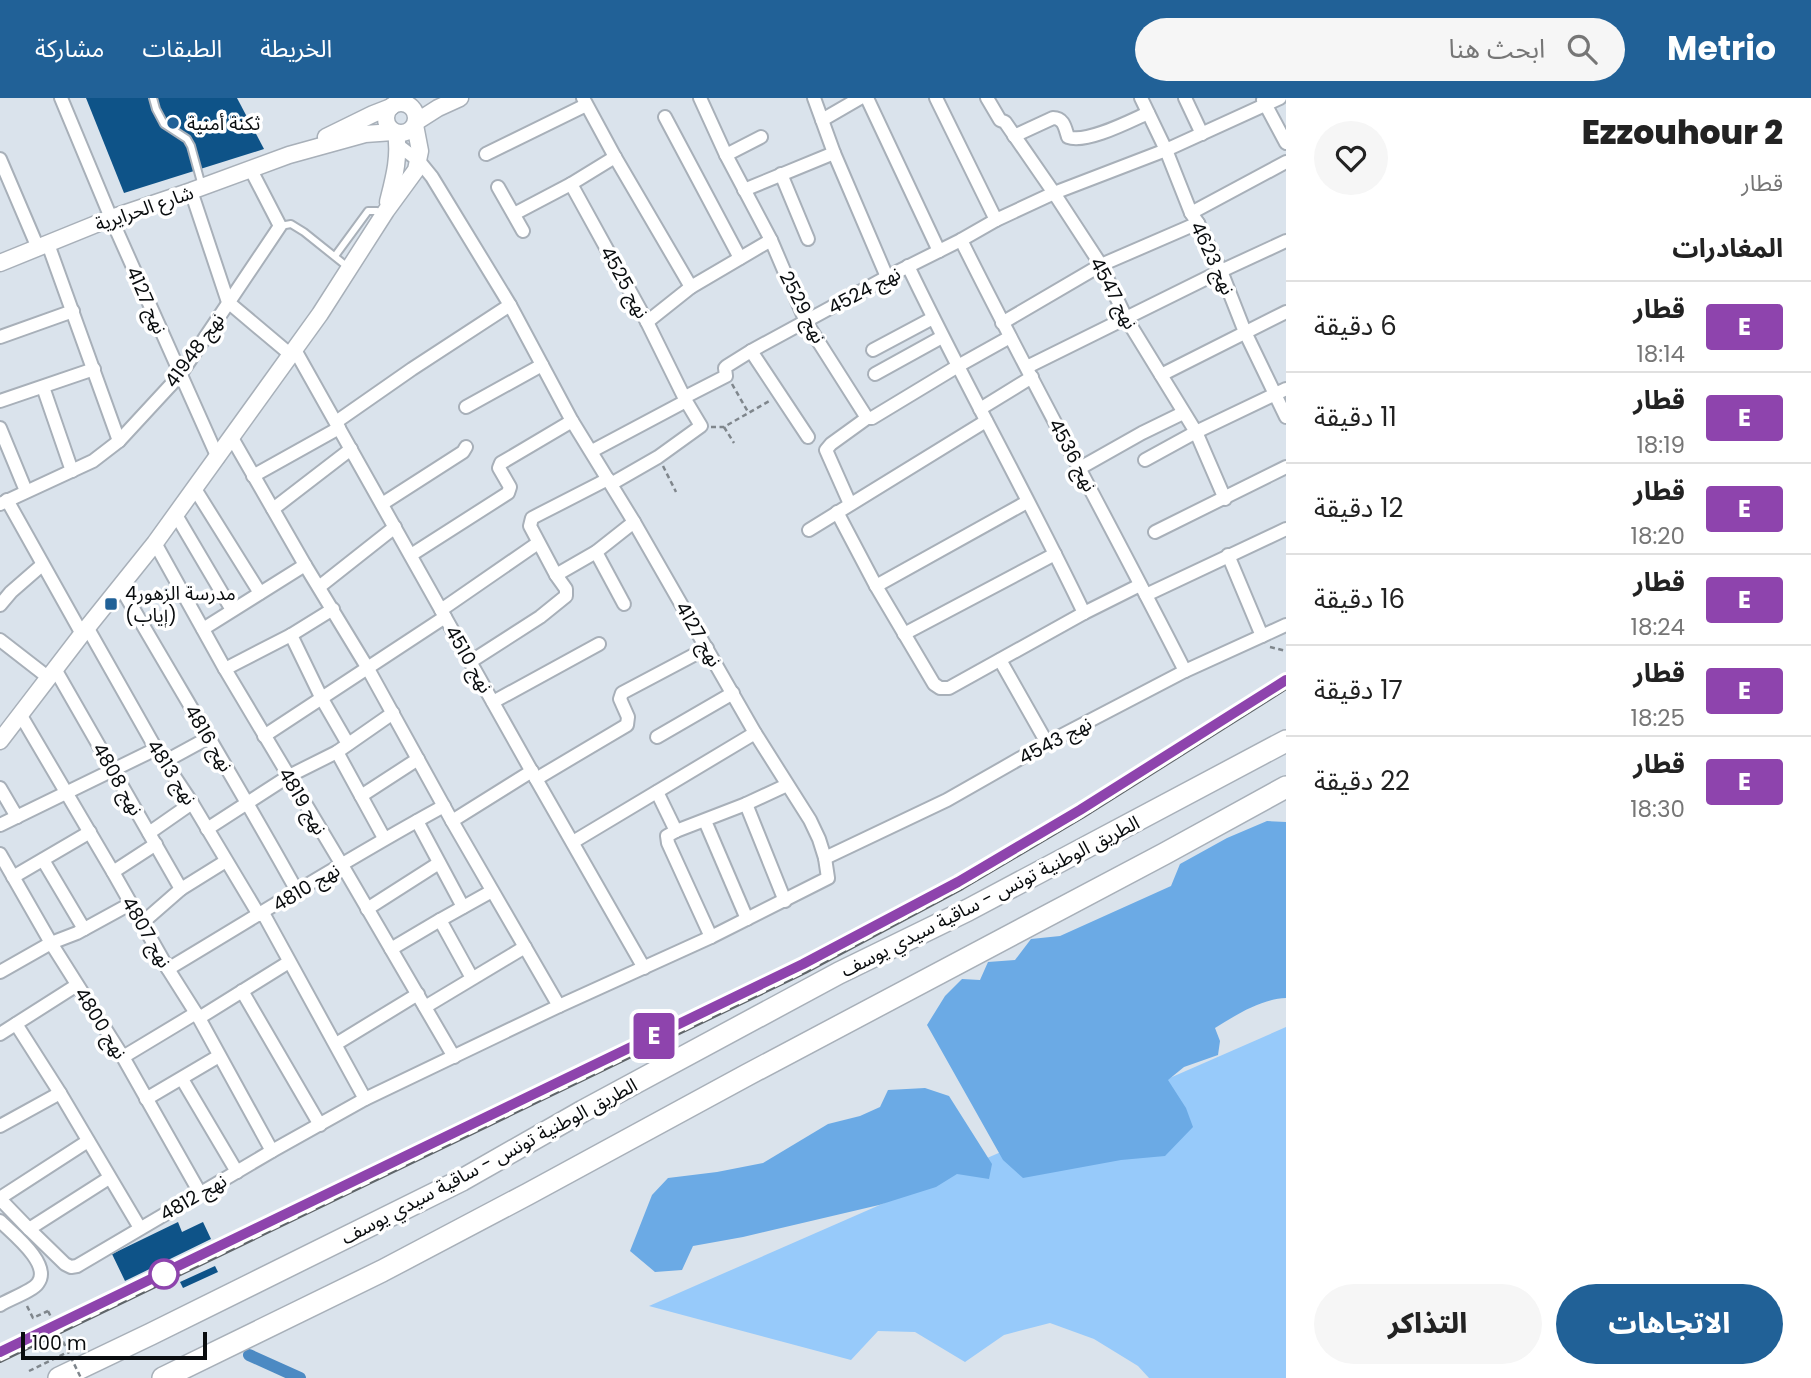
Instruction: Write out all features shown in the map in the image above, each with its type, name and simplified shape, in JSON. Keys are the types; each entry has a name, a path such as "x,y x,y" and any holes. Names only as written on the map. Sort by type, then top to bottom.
{"highway":[{"name":"الطريق الوطنية تونس - ساقية سيدي يوسف","path":"59,1378 462,1180 583,1111 839,973 991,898 1286,740"},
{"path":"163,1378 382,1271 1286,787"}],"main road":[{"name":"شارع الحرايرية","path":"0,263 111,218 289,155 393,104 424,98"},
{"path":"396,137 407,132 438,108 460,98"},
{"path":"0,741 218,458 350,269 384,213 411,178 419,161 415,111 393,104 386,120 396,137 397,168 384,213"},
{"name":"شارع الحرايرية","path":"289,155 365,134 396,137"}],"street":[{"name":"نهج 4127","path":"61,98 111,218 218,458"},
{"name":"نهج 2529","path":"700,98 726,155 771,240 806,322 867,418"},
{"path":"814,98 834,153 887,276"},
{"path":"822,120 860,98"},
{"path":"867,98 939,251"},
{"path":"936,98 996,220"},
{"name":"نهج 4547","path":"987,98 1101,265 1126,318 1196,432 1225,499"},
{"name":"نهج 4623","path":"1141,98 1194,218 1221,271 1245,332 1281,392 1286,417"},
{"path":"1185,98 1202,134"},
{"name":"نهج 4524","path":"592,451 727,375 727,366 751,351 996,220 1054,193 1166,150 1264,102 1280,98"},
{"path":"486,154 584,102 691,288"},
{"path":"1264,102 1286,143"},
{"path":"1014,136 1053,118 1059,118 1063,121 1068,137 1075,140 1098,134 1148,113"},
{"path":"665,117 740,258"},
{"name":"نهج 4127","path":"396,137 440,188 510,305 572,421 610,481 755,733 810,820 825,858"},
{"path":"726,155 761,137"},
{"path":"744,190 834,153"},
{"path":"514,214 615,157"},
{"path":"0,161 73,311 119,441"},
{"path":"1002,323 1101,265 1194,218 1286,162"},
{"path":"251,170 280,226"},
{"path":"781,174 808,239"},
{"name":"نهج 4525","path":"570,184 647,321 701,426"},
{"path":"498,187 523,231"},
{"path":"197,189 228,302 293,353"},
{"name":"نهج 41948","path":"4,502 93,461 119,441 180,374 280,226"},
{"path":"647,321 691,288 771,240"},
{"name":"نهج 4536","path":"961,240 1185,671"},
{"path":"979,409 1030,372 1126,318 1286,241"},
{"path":"908,267 1084,613"},
{"path":"253,476 338,425 510,305"},
{"path":"0,337 73,311"},
{"path":"1161,375 1286,312"},
{"path":"873,350 933,318"},
{"path":"875,374 942,337"},
{"path":"850,504 826,450 831,444 867,418 872,418 1010,337"},
{"path":"751,351 808,437"},
{"name":"نهج 4510","path":"293,353 338,425 644,968"},
{"path":"466,407 542,365"},
{"path":"0,401 94,369"},
{"path":"43,387 72,471"},
{"path":"1145,460 1196,432 1281,392"},
{"path":"1080,468 1183,413"},
{"path":"411,555 508,493 510,487 499,464 572,421"},
{"path":"810,530 986,421"},
{"path":"470,662 540,617 566,596 566,589 530,526 532,518 658,457 701,426"},
{"path":"0,430 26,491"},
{"path":"232,438 367,667 559,1006"},
{"path":"382,504 463,452 466,447"},
{"path":"272,509 351,449"},
{"path":"1154,532 1286,467"},
{"path":"195,489 260,593"},
{"name":"نهج 4813","path":"4,502 261,914 365,1100"},
{"path":"876,586 1027,502"},
{"path":"836,512 904,634 934,684 940,688 949,688 1084,613 1286,529"},
{"path":"176,515 232,610"},
{"path":"556,575 596,552 634,522"},
{"path":"319,587 395,527"},
{"name":"نهج 4819","path":"155,543 225,669 454,1057"},
{"path":"264,736 322,699 538,543"},
{"path":"596,552 624,604"},
{"path":"904,634 1055,554"},
{"path":"1228,555 1262,636"},
{"path":"0,605 42,565"},
{"path":"203,629 305,565"},
{"name":"نهج 4816","path":"120,586 297,891"},
{"path":"225,669 333,609"},
{"name":"نهج 4543","path":"825,858 947,800 1047,743 1185,671 1286,625"},
{"path":"290,635 348,744"},
{"path":"0,640 52,673"},
{"path":"493,702 599,644"},
{"path":"452,821 627,725 628,717 620,699 622,693 707,648"},
{"path":"1000,660 1047,743"},
{"name":"نهج 4808","path":"52,673 153,838 181,889"},
{"path":"657,737 733,694"},
{"path":"207,829 289,776 337,752 393,713"},
{"name":"نهج 4807","path":"20,714 197,1015 272,1151"},
{"path":"573,842 755,733"},
{"path":"164,762 208,738"},
{"path":"0,825 156,749"},
{"path":"337,752 384,838"},
{"path":"361,796 418,759"},
{"path":"711,937 667,843 667,836 787,785"},
{"path":"0,788 17,817"},
{"path":"657,792 676,831"},
{"path":"113,872 192,803"},
{"path":"746,804 785,901"},
{"name":"نهج 4810","path":"168,969 384,838 444,806"},
{"path":"417,821 463,907"},
{"path":"705,821 747,919"},
{"path":"13,877 90,832"},
{"name":"نهج 4800","path":"0,854 51,943 123,1057 200,1193"},
{"path":"365,1100 785,901 828,878 825,858"},
{"path":"43,860 83,929"},
{"path":"142,923 181,889 226,861"},
{"path":"367,909 439,863"},
{"path":"391,949 492,891"},
{"path":"0,972 130,904"},
{"path":"440,920 472,978"},
{"path":"425,1007 525,947"},
{"path":"123,1057 289,962"},
{"path":"0,1034 77,985"},
{"path":"242,991 320,1125"},
{"path":"336,1044 418,995"},
{"path":"16,1024 140,1228"},
{"path":"146,1100 219,1056"},
{"path":"182,1079 237,1172"},
{"path":"0,1126 60,1093"},
{"name":"نهج 4812","path":"29,1229 65,1264 74,1267 365,1100"},
{"path":"88,1141 0,1198 29,1229 109,1178"},
{"path":"0,1221 36,1258 41,1267 40,1281 0,1305"}],"lane":[{"path":"153,98 164,124 187,139 191,146 197,189"},
{"path":"335,256 368,211 384,213"},
{"path":"280,226 291,224 350,269"}],"path":[{"path":"727,375 749,413"},
{"path":"701,426 724,427 780,395"},
{"path":"724,427 734,443"},
{"path":"658,457 676,492"},
{"path":"35,1302 26,1306 33,1318 48,1311 81,1378"},
{"path":"29,1371 68,1352"}],"shaded area":[{"path":"1267,821 1286,822 1286,998 1258,1005 1215,1028 1220,1041 1218,1055 1184,1067 1168,1080 1186,1108 1193,1127 1165,1156 1121,1160 1023,1178 1003,1160 927,1025 945,996 962,979 980,980 988,962 1015,960 1031,939 1060,936 1171,886 1180,864 1227,838"},
{"path":"1286,1027 1286,1378 1149,1378 1138,1366 1094,1339 1050,1323 1004,1335 965,1362 915,1332 878,1331 851,1360 649,1306"},
{"path":"925,1088 949,1096 992,1164 989,1179 957,1174 936,1187 879,1205 693,1246 682,1270 655,1272 630,1251 652,1195 668,1178 763,1163 828,1124 860,1116 880,1107 888,1090"}],"building":[{"name":"ثكنة أمنية","path":"86,98 237,98 264,149 124,193"},
{"path":"178,1222 182,1232 203,1222 211,1239 125,1281 112,1254"},
{"path":"215,1266 218,1272 183,1288 180,1282"}],"waterway":[{"path":"249,1355 300,1378"}],"railway":[{"path":"0,1360 805,971 962,887 1082,816 1286,687"}],"train":[{"name":"E","path":"0,1352 803,964 958,882 1080,810 1286,680"}],"place":[{"name":"ثكنة أمنية","path":"173,123"},
{"name":"مدرسة الزهور4 (إياب)","path":"111,604"}]}
